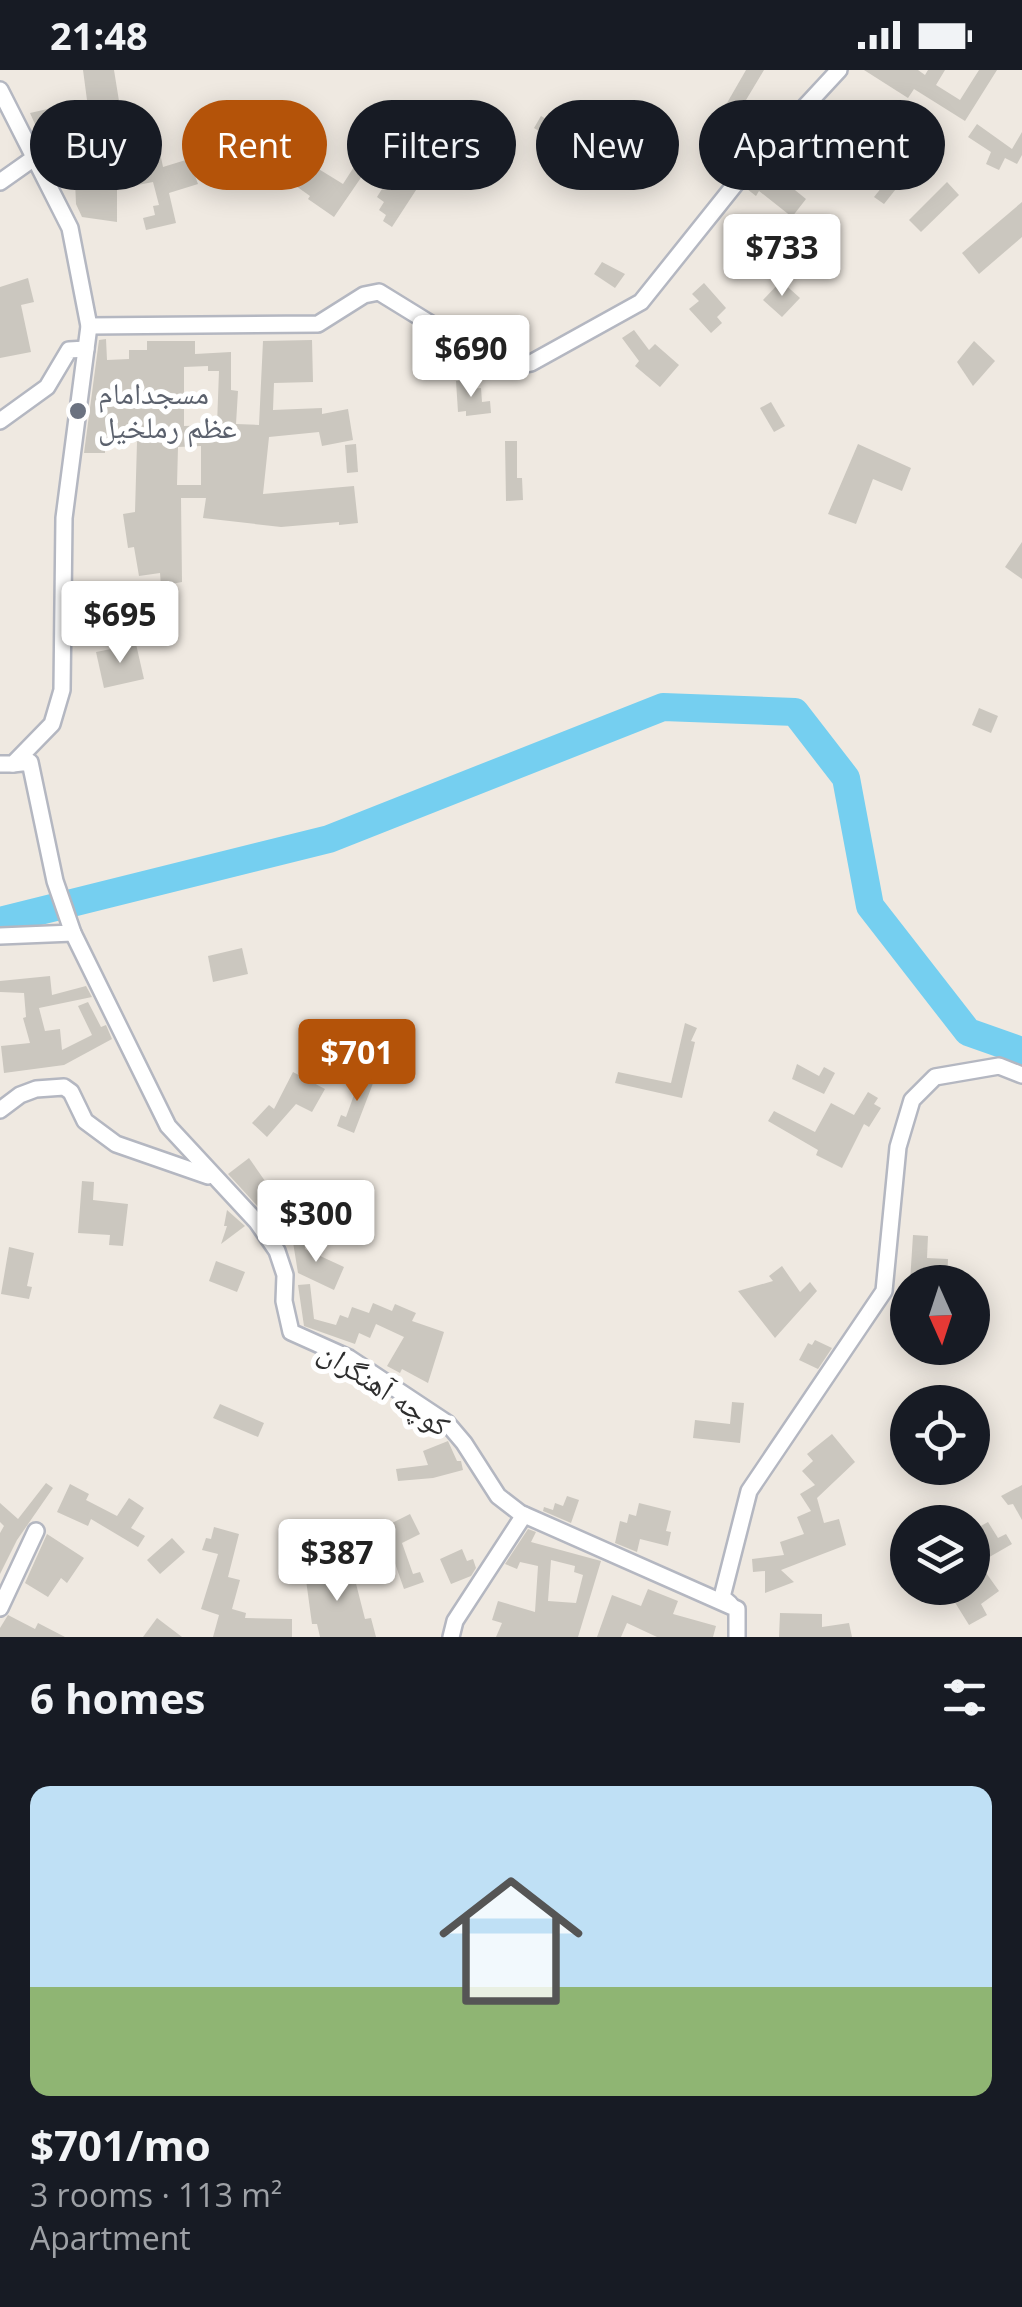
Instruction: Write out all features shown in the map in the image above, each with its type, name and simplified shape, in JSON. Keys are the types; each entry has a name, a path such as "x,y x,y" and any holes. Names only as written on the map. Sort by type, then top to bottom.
{"street":[{"path":"89,326 318,324 364,294 379,292 504,369 531,363 641,302 749,168 839,70"},
{"path":"0,90 30,150"},
{"path":"0,182 30,161"},
{"path":"6,764 52,724 62,690 64,518 89,326 70,228 50,190"},
{"path":"0,421 47,387 69,350 86,349"},
{"name":"کوچه آهنگران","path":"6,764 30,762 55,881 73,933 168,1126 258,1222 276,1252 284,1275 284,1301 291,1332 349,1358 447,1424 498,1496 524,1515 738,1609"},
{"path":"0,936 73,933"},
{"path":"737,1637 738,1609 722,1597 749,1491 884,1291 898,1147 912,1100 935,1078 999,1066 1022,1075"},
{"path":"0,1110 36,1089 64,1088 85,1121 116,1144 214,1179"},
{"path":"452,1637 455,1621 524,1515"},
{"path":"0,1608 36,1532"}],"building":[{"path":"83,70 114,70 119,100 87,100"},
{"path":"746,70 764,70 746,100 729,100"},
{"path":"864,70 918,70 925,75 928,70 945,70 936,85 960,100 979,70 997,70 965,121 945,108 945,100 932,100 914,89 908,98"},
{"path":"977,124 1012,149 1022,132 1022,155 1017,164 1005,158 999,170 986,164 991,152 968,137"},
{"path":"182,161 182,189 169,193 176,223 146,230 143,218 155,215 153,206 159,205 155,190 162,190 162,162 163,167"},
{"path":"327,174 343,184 347,178 347,190 352,190 334,217 302,190 327,190"},
{"path":"945,184 959,195 921,232 909,220 939,190 945,190"},
{"path":"75,190 117,190 117,222 82,217"},
{"path":"381,190 416,190 392,227 383,221 386,215 379,210 384,202 377,197"},
{"path":"748,190 795,190 806,199 792,217 759,191 756,196"},
{"path":"880,190 895,190 884,204 874,197"},
{"path":"1022,202 1022,237 979,274 962,253"},
{"path":"602,262 625,274 615,288 594,274"},
{"path":"28,278 34,302 21,305 31,352 0,358 0,287"},
{"path":"781,281 800,298 782,317 763,300"},
{"path":"704,283 726,308 717,317 722,323 711,333 689,309 699,301 692,294"},
{"path":"509,327 521,334 508,357 480,341 485,332 492,336 496,329 505,334"},
{"path":"634,330 649,350 655,344 679,365 660,387 635,366 639,361 622,338"},
{"path":"106,339 107,360 129,359 129,350 147,350 147,341 195,341 195,354 231,352 231,390 238,391 236,424 259,425 263,341 312,340 313,382 274,383 273,410 322,408 322,414 348,409 353,440 322,446 319,432 269,437 263,494 354,486 358,523 281,527 203,518 206,498 181,498 182,582 161,586 160,573 139,576 134,547 128,548 123,514 135,512 137,442 105,443 105,453 84,453 99,340","holes":["208,366 208,371 219,371 217,425 184,426 184,367","201,446 201,485 177,485 178,447"]},
{"path":"974,341 995,361 973,386 957,362"},
{"path":"468,380 469,389 481,388 482,402 490,401 491,413 466,416 466,411 458,412 456,381"},
{"path":"771,402 785,426 774,432 760,408"},
{"path":"505,441 517,441 517,478 522,478 523,500 506,501"},
{"path":"356,444 358,472 347,473 345,445"},
{"path":"858,444 911,468 902,491 873,479 856,524 828,514"},
{"path":"1022,542 1022,579 1005,567"},
{"path":"136,644 144,679 104,688 96,652"},
{"path":"979,708 998,716 991,733 972,725"},
{"path":"242,948 248,974 213,982 208,956"},
{"path":"50,976 52,995 86,986 92,997 39,1008 45,1031 60,1029 62,1050 92,1035 78,1006 88,1002 112,1039 64,1065 4,1073 1,1046 30,1043 23,1018 24,993 0,992 0,981"},
{"path":"685,1023 697,1028 691,1041 695,1042 682,1098 615,1083 618,1072 671,1083"},
{"path":"797,1064 819,1076 824,1067 835,1073 824,1094 792,1079"},
{"path":"293,1072 325,1089 312,1112 296,1104 267,1137 252,1123 269,1105 274,1109"},
{"path":"362,1073 375,1078 354,1133 337,1126 341,1115 346,1117"},
{"path":"868,1092 878,1098 874,1104 881,1108 869,1127 864,1124 842,1168 768,1121 774,1111 815,1132 831,1103 854,1115"},
{"path":"249,1158 279,1201 263,1212 228,1174"},
{"path":"82,1181 94,1182 93,1200 128,1204 123,1246 109,1245 110,1235 78,1233"},
{"path":"227,1210 245,1226 221,1244 227,1226"},
{"path":"304,1234 305,1249 344,1267 334,1290 298,1273 292,1236"},
{"path":"913,1235 928,1236 927,1258 948,1259 948,1265 911,1265"},
{"path":"9,1247 34,1253 27,1286 32,1287 29,1299 1,1294"},
{"path":"216,1261 245,1272 237,1292 209,1281"},
{"path":"782,1266 800,1292 810,1282 817,1291 775,1338 738,1291 773,1281 769,1276"},
{"path":"310,1284 314,1319 336,1325 340,1315 348,1318 352,1307 369,1313 373,1303 392,1311 395,1304 416,1313 412,1321 444,1332 428,1383 387,1366 404,1337 376,1324 370,1338 359,1333 355,1344 304,1326 298,1285"},
{"path":"815,1340 832,1348 818,1369 799,1360 808,1343 812,1345"},
{"path":"732,1402 744,1403 740,1443 693,1438 695,1420 730,1424"},
{"path":"220,1404 264,1423 258,1437 213,1418"},
{"path":"832,1434 855,1462 817,1498 824,1523 839,1519 846,1545 781,1570 794,1582 765,1593 765,1571 753,1572 752,1559 784,1555 780,1542 804,1534 797,1517 811,1511 800,1494 815,1485 802,1471 813,1461 807,1454"},
{"path":"448,1441 463,1470 398,1481 396,1469 428,1465 423,1451"},
{"path":"46,1483 53,1488 17,1540 0,1574 0,1533 4,1526 0,1522 0,1503 18,1519"},
{"path":"70,1484 89,1494 86,1500 117,1516 129,1498 144,1508 131,1528 145,1536 138,1547 91,1519 88,1526 57,1512"},
{"path":"1022,1485 1022,1520 1013,1504 1008,1505 1001,1496"},
{"path":"567,1496 579,1500 571,1523 543,1511 544,1507 553,1510 555,1503 563,1506"},
{"path":"639,1503 671,1511 666,1531 671,1532 668,1546 640,1539 637,1552 615,1543 620,1521 627,1523 629,1514 636,1516"},
{"path":"410,1514 420,1534 402,1543 413,1574 420,1572 424,1582 404,1589 390,1549 386,1551 376,1531"},
{"path":"990,1525 998,1538 1006,1534 1012,1544 990,1557"},
{"path":"214,1527 239,1534 228,1577 240,1580 232,1609 246,1613 245,1618 292,1619 292,1637 213,1637 219,1615 201,1609 218,1554 202,1550"},
{"path":"528,1529 536,1532 531,1542 601,1561 578,1637 496,1637 502,1623 492,1620 498,1601 535,1612 538,1566 520,1562 517,1569 505,1564","holes":["551,1560 575,1566 574,1572 583,1575 576,1603 548,1601"]},
{"path":"47,1534 84,1558 67,1583 61,1578 48,1597 25,1583"},
{"path":"172,1538 185,1552 160,1574 147,1560"},
{"path":"462,1549 467,1561 473,1559 476,1568 471,1576 451,1584 440,1559"},
{"path":"351,1564 365,1619 371,1618 376,1637 320,1637 317,1624 312,1624 306,1580 311,1570"},
{"path":"990,1578 999,1591 990,1598"},
{"path":"648,1589 678,1601 673,1614 716,1626 713,1637 657,1637 627,1623 621,1637 597,1637 612,1595 641,1606"},
{"path":"957,1605 982,1605 987,1615 969,1625"},
{"path":"780,1613 822,1614 822,1627 849,1623 852,1637 779,1637"},
{"path":"8,1615 35,1629 38,1623 65,1637 0,1637 0,1628"},
{"path":"157,1618 182,1637 143,1637"}],"waterway":[{"path":"0,921 329,839 663,707 795,712 846,778 870,906 968,1032 1022,1051"}],"place":[{"name":"مسجدامام عظم رملخیل","path":"78,411"}]}
